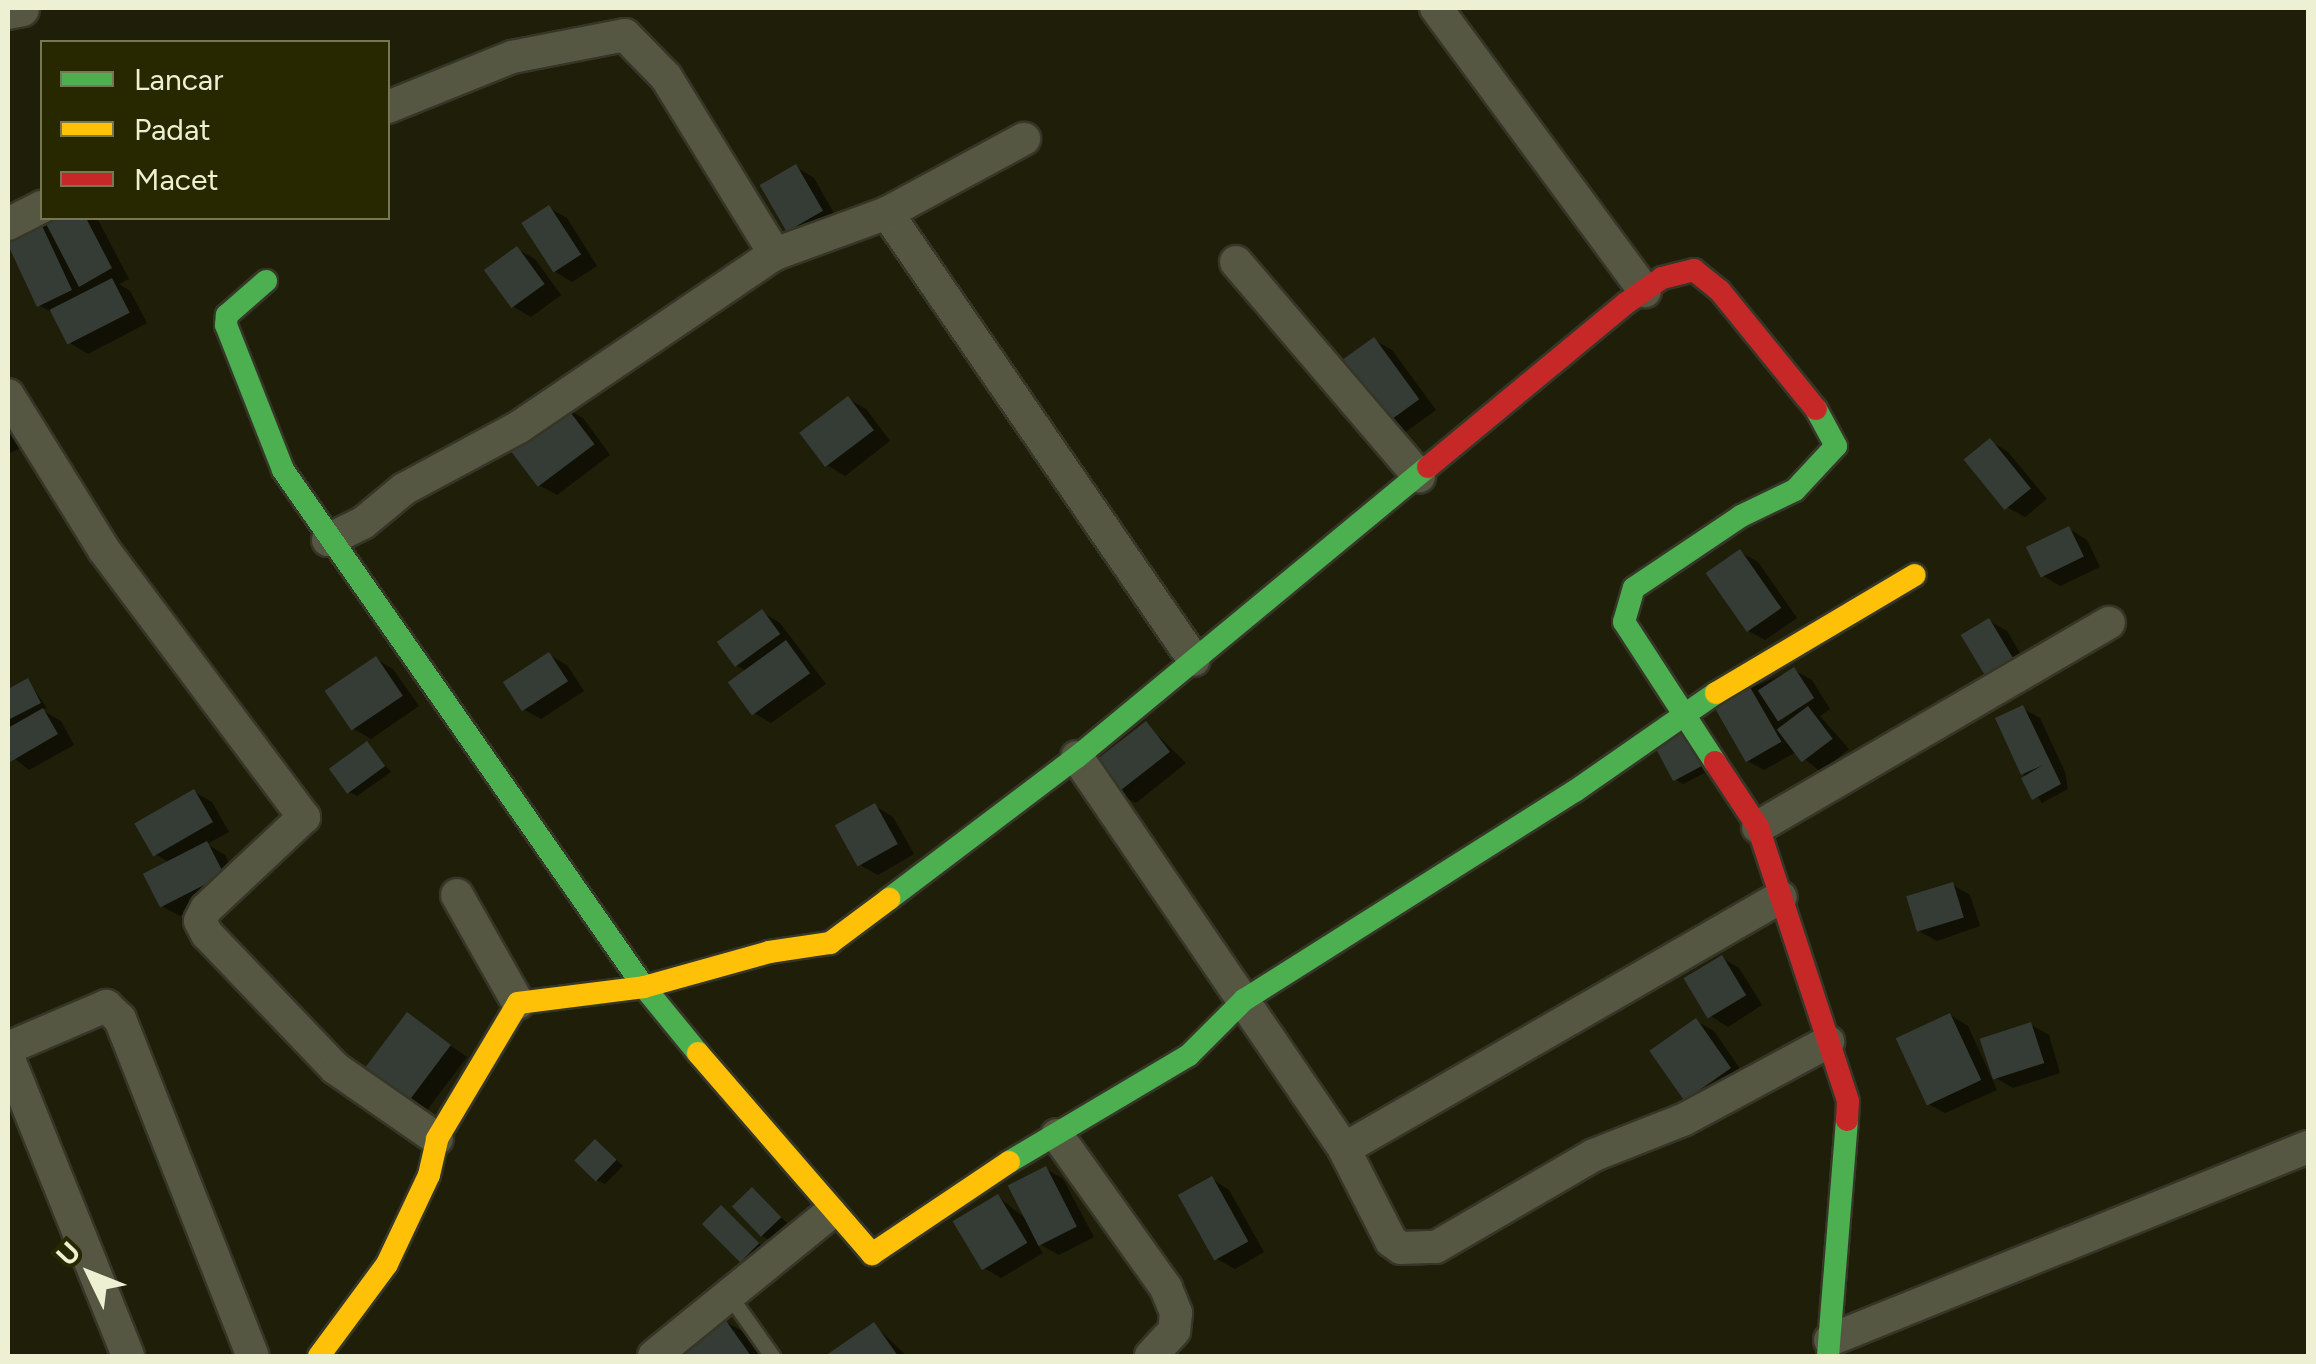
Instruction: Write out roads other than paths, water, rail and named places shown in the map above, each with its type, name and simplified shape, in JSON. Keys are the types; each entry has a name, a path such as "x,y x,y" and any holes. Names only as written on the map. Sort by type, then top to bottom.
{"street":[{"path":"1436,8 1645,291"},
{"path":"390,106 512,57 626,35 666,77 775,254"},
{"path":"328,540 363,523 404,489 519,427 775,254 887,213 1024,138"},
{"path":"8,224 40,208"},
{"path":"887,213 1194,660"},
{"path":"1236,262 1419,476"},
{"path":"518,1003 644,988 769,952 830,943 1078,757 1645,291 1680,272 1702,275 1816,409 1836,446 1795,490 1741,516 1634,588 1624,622 1758,828 1848,1101 1829,1348 2308,1147"},
{"path":"266,281 227,315 226,325 272,448 328,540 644,988 830,1212 866,1251 878,1254 989,1174 1189,1055 1244,1000 1575,791 1681,714 1915,576"},
{"path":"8,395 104,550 304,817 206,908 200,920 207,934 335,1068 437,1139"},
{"path":"1758,828 2109,622"},
{"path":"1078,757 1344,1150 1390,1242 1424,1250 1594,1156 1683,1120 1828,1042"},
{"path":"457,895 518,1003"},
{"path":"1344,1150 1781,897"},
{"path":"320,1356 387,1264 429,1176 437,1139 518,1003"},
{"path":"128,1356 12,1049 95,1010 109,1008 127,1029 253,1356"},
{"path":"1057,1135 1150,1262 1176,1312 1174,1331 1150,1356"},
{"path":"654,1356 830,1212"}],"lane":[{"path":"729,1295 772,1356"}]}
